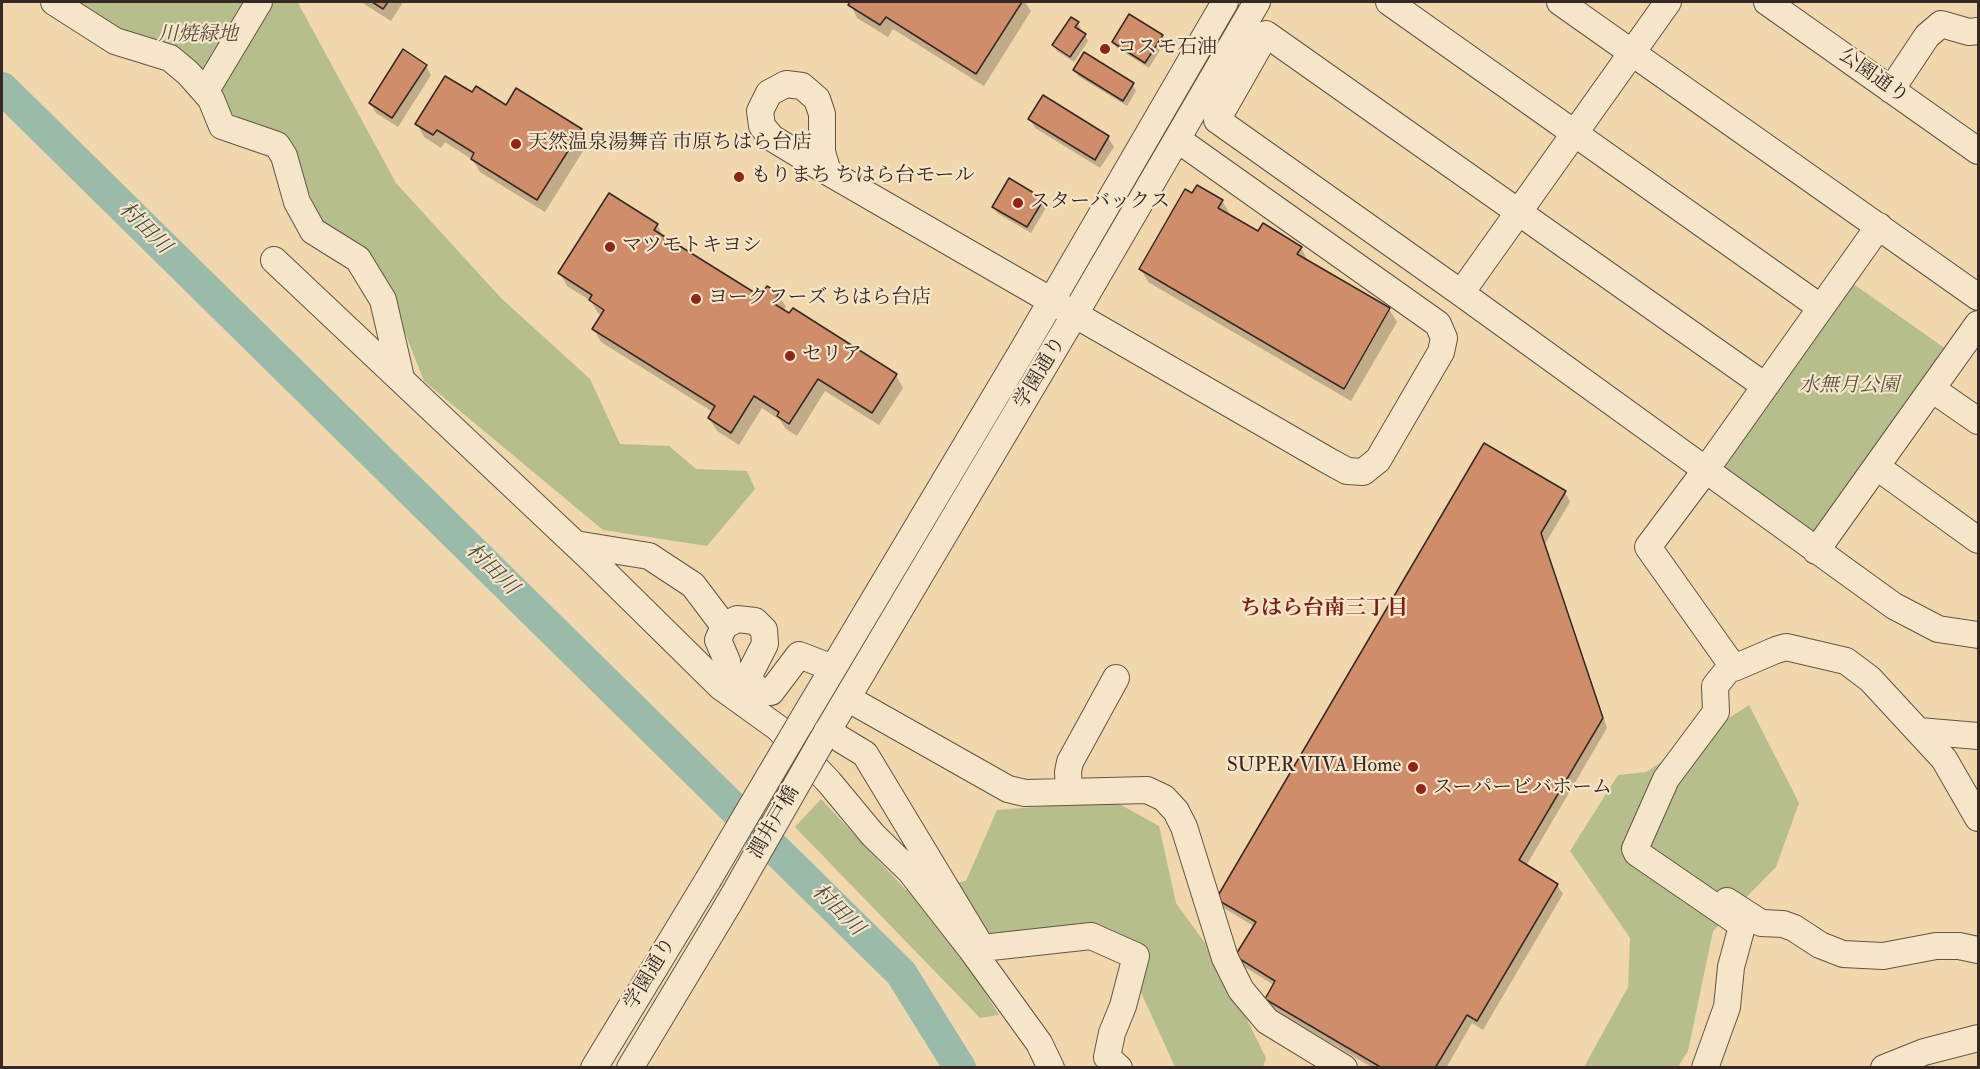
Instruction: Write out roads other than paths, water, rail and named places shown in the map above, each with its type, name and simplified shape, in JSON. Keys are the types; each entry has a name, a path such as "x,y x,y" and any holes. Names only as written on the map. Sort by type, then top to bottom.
{"street":[{"path":"54,2 115,41 170,58 188,73 211,99 222,126 277,145 284,156 297,202 313,231 358,259 383,300 401,378"},
{"path":"204,92 258,2"},
{"name":"学園通り","path":"800,724 1225,2"},
{"name":"学園通り","path":"824,737 1257,2"},
{"path":"1389,2 1820,307"},
{"path":"1560,2 1978,297"},
{"path":"1461,293 1668,2"},
{"name":"公園通り","path":"1767,2 1978,152"},
{"path":"1891,90 1927,36 1941,24 1969,32 1978,31"},
{"path":"1765,386 1266,34 1217,120 1894,606 1938,629 1978,635"},
{"path":"828,172 1347,471 1363,472 1378,460 1436,362 1444,338 1438,324 1177,139"},
{"path":"1879,226 1705,471 1648,547 1734,668 1786,647 1846,661 1870,679 1944,759 1978,818"},
{"path":"274,260 575,544 721,687 778,728 829,782 873,835 910,871 1033,1034 1051,1068"},
{"path":"1816,551 1978,324"},
{"path":"1932,389 1978,421"},
{"path":"1877,467 1978,540"},
{"path":"575,544 650,556 693,585 724,627"},
{"path":"721,687 729,678 727,661 718,640 724,627 737,619 755,621 764,630 765,644 747,679 761,692 771,692 799,655 833,668"},
{"path":"1706,1068 1727,1007 1731,968 1741,930 1739,923 1637,853 1635,849 1666,779 1716,712 1715,686 1732,665"},
{"path":"1069,791 1070,762 1116,678"},
{"path":"847,698 1008,789 1025,793 1147,790 1164,798 1176,811 1184,827 1225,958 1240,990 1266,1021 1344,1068"},
{"name":"潤井戸橋","path":"708,880 800,724"},
{"path":"1919,731 1978,736"},
{"path":"824,737 865,754 982,948 1091,936 1136,956 1123,1006 1112,1033 1107,1057 1119,1068"},
{"name":"潤井戸橋","path":"630,1068 729,903 824,737"},
{"path":"1644,845 1761,923 1783,924 1794,928 1820,945 1843,954 1883,956 1936,946 1959,946 1978,950"},
{"name":"学園通り","path":"594,1068 708,880"},
{"path":"1884,1068 1924,1052 1978,1038"}],"waterway":[{"name":"村田川","path":"2,88 901,973 960,1068"}],"place":[{"name":"コスモ石油","path":"1105,49"},
{"name":"天然温泉湯舞音 市原ちはら台店","path":"516,144"},
{"name":"もりまち ちはら台モール","path":"739,177"},
{"name":"スターバックス","path":"1018,203"},
{"name":"マツモトキヨシ","path":"610,247"},
{"name":"ヨークフーズ ちはら台店","path":"696,299"},
{"name":"セリア","path":"790,356"},
{"name":"SUPER VIVA Home","path":"1413,767"},
{"name":"スーパービバホーム","path":"1421,789"}],"district":[{"name":"ちはら台南三丁目","path":"1324,609"}],"park label":[{"name":"川焼緑地","path":"198,36"},
{"name":"水無月公園","path":"1849,387"}]}
